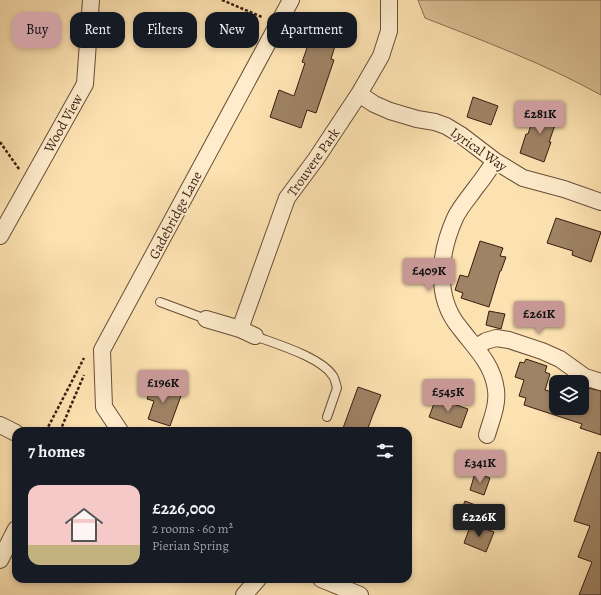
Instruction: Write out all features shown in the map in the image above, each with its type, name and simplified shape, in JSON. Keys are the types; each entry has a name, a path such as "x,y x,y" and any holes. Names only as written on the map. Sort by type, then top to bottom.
{"street":[{"name":"Wood View","path":"0,236 85,84 91,0"},
{"name":"Gadebridge Lane","path":"117,427 104,407 102,350 291,0"},
{"name":"Trouvere Park","path":"240,329 287,198 316,159 359,94 381,56 389,31 389,0"},
{"name":"Lyrical Way","path":"359,94 374,104 390,111 446,126 461,135 495,161 523,178 564,189 601,202"},
{"path":"487,435 496,407 494,376 488,363 459,327 449,311 443,292 441,278 443,259 455,218 495,161"},
{"path":"206,319 240,329 255,336"},
{"path":"476,348 486,341 496,338 509,340 542,351 560,359 585,377 601,382"},
{"path":"0,425 12,430"},
{"path":"0,560 12,537"},
{"path":"244,595 254,583"},
{"path":"331,583 360,595"}],"lane":[{"path":"160,302 206,319"},
{"path":"255,336 309,357 325,368 333,376 337,388 327,417"}],"path":[{"path":"222,0 264,18"},
{"path":"0,142 29,184"},
{"path":"62,427 85,374"}],"shaded area":[{"path":"418,0 601,0 601,95 536,63 425,18"}],"building":[{"path":"307,48 334,48 331,59 334,60 316,113 307,110 301,128 270,117 279,90 294,96 305,63 302,62"},
{"path":"473,97 498,106 491,125 467,117"},
{"path":"537,107 559,114 544,162 520,153"},
{"path":"556,218 601,232 591,262 572,255 573,251 547,243"},
{"path":"480,241 503,248 500,256 506,257 489,307 461,298 463,293 455,290 460,275 468,277"},
{"path":"489,311 505,314 501,329 486,325"},
{"path":"526,359 547,366 545,372 550,374 545,390 549,391 549,413 524,405 526,398 519,396 524,380 515,377 520,362 524,363"},
{"path":"153,383 182,393 170,426 148,419 154,401 147,399"},
{"path":"358,387 381,395 368,427 343,427"},
{"path":"589,388 601,391 601,435 580,428 582,424 555,415 589,415"},
{"path":"436,398 468,409 461,428 429,417"},
{"path":"598,452 601,453 601,595 579,595 592,562 578,557 590,526 574,521"},
{"path":"475,473 490,478 484,495 470,490"},
{"path":"465,501 478,506 473,520 459,515"},
{"path":"471,524 494,532 486,552 464,543"}]}
